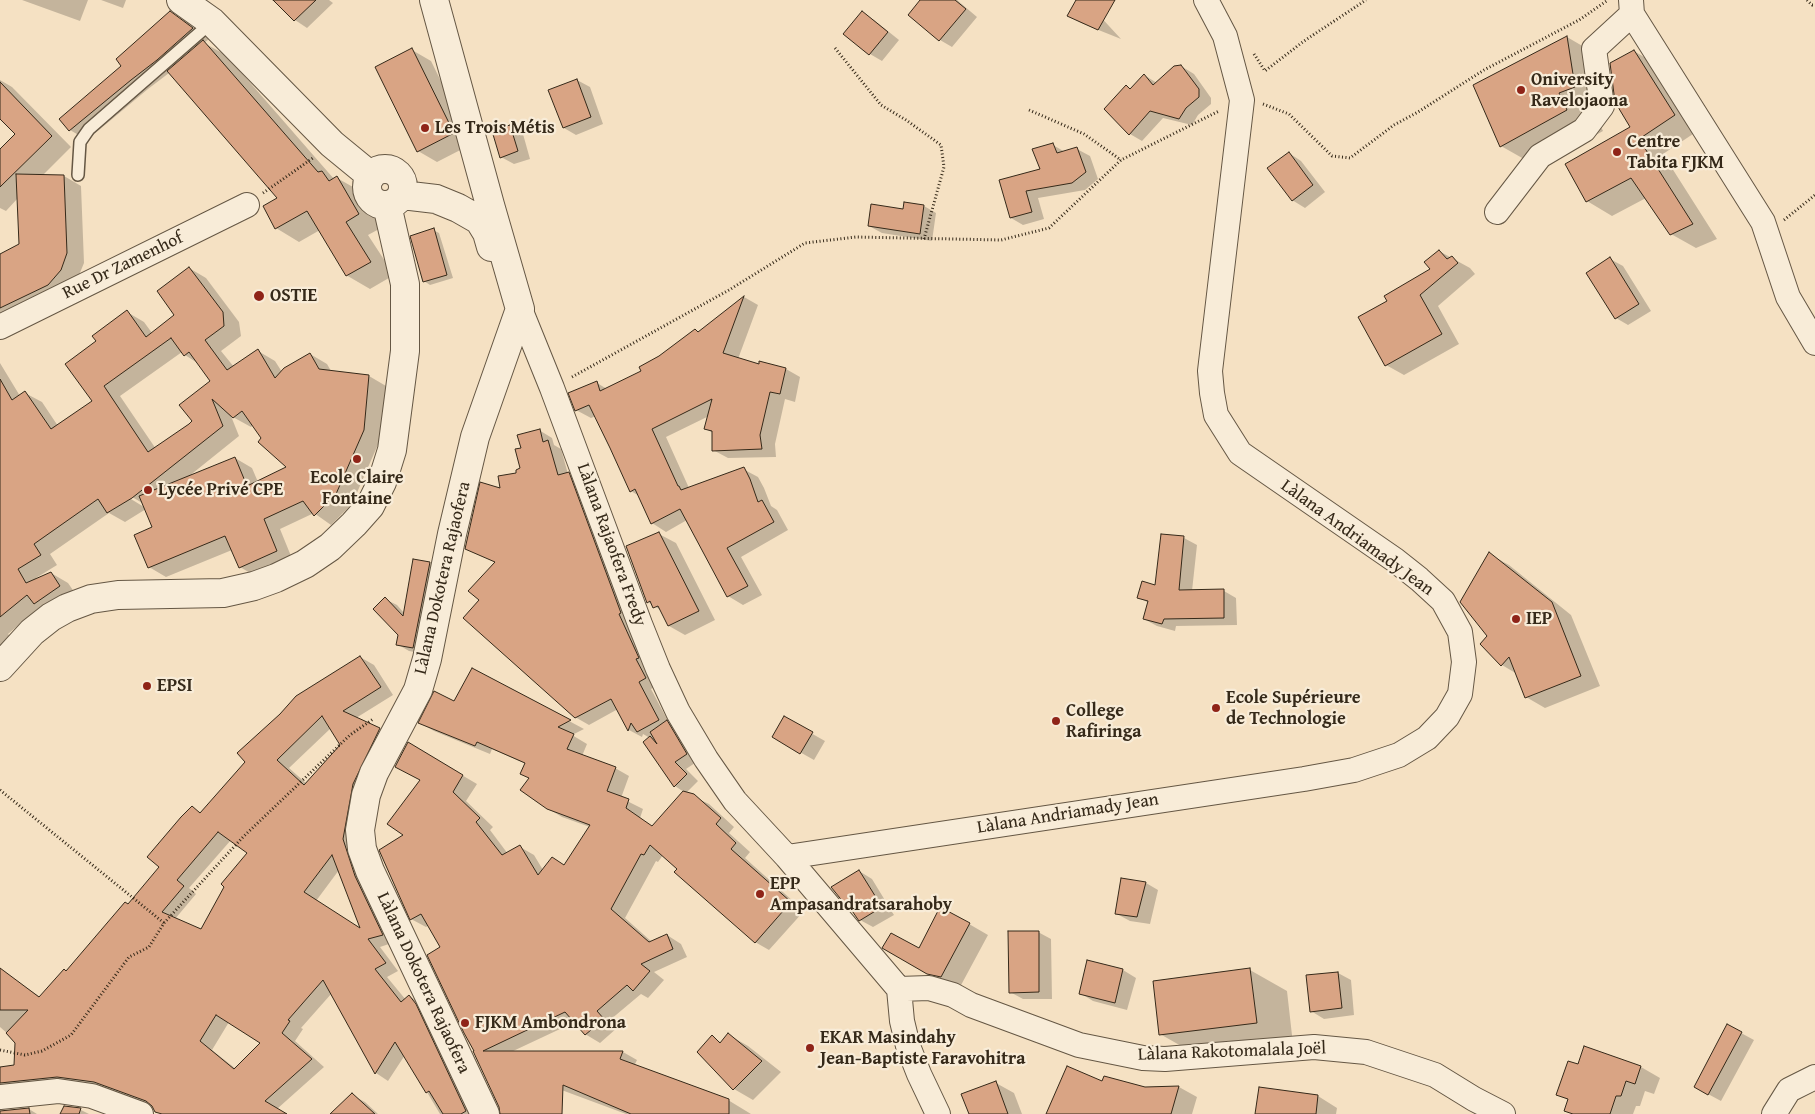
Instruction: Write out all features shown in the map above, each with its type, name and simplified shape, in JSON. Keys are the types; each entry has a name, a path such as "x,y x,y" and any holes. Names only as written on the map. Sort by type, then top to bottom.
{"street":[{"path":"0,667 32,632 51,617 67,608 91,599 118,595 223,593 254,586 305,564 330,547 370,506 382,482 392,450 405,351 405,284 397,197 401,178 392,170 380,170 371,176 332,144 212,22 181,0"},
{"name":"Làlana Rajaofera Fredy","path":"434,0 520,309 552,388 640,624 678,712 706,759 735,801 787,857 899,989"},
{"name":"Làlana Andriamady Jean","path":"787,857 1354,770 1399,755 1427,738 1447,717 1460,694 1464,662 1460,632 1443,601 1395,560 1240,453 1216,415 1210,371 1252,98 1225,36 1206,0"},
{"path":"1498,212 1540,156 1584,130 1602,106 1594,49 1632,7 1763,222 1788,297 1815,343"},
{"path":"397,197 460,194 490,205"},
{"path":"397,197 436,200 458,208 479,220 487,233 498,268 520,309"},
{"name":"Rue Dr Zamenhof","path":"0,327 247,205"},
{"name":"Làlana Dokotera Rajaofera","path":"485,1114 370,872 362,849 360,830 366,795 374,773 418,690 427,659 452,534 475,437 520,309"},
{"name":"Làlana Rakotomalala Joël","path":"899,989 929,988 953,995 971,1005 1079,1045 1143,1058 1165,1059 1314,1047 1366,1052 1435,1075 1474,1100 1503,1114"},
{"path":"899,989 902,1021 908,1046 938,1114"},
{"path":"1774,1114 1789,1090 1815,1077"},
{"path":"0,1097 58,1091 92,1096 141,1114"}],"lane":[{"path":"78,175 80,142 89,129 212,22"}],"path":[{"path":"1253,59 1251,50 1265,71 1366,0"},
{"path":"552,388 729,290 806,243 856,237 1001,240 1049,228 1122,160 1252,98 1289,114 1332,156 1350,158 1394,125 1484,70 1579,20 1608,0"},
{"path":"1807,0 1812,5 1815,5"},
{"path":"835,48 881,105 941,145 944,167 924,239"},
{"path":"1029,110 1084,134 1122,160"},
{"path":"247,205 332,144"},
{"path":"1763,222 1780,223 1815,195"},
{"path":"0,1050 25,1055 42,1051 71,1035 129,958 149,947 164,923 243,837 350,735 380,715"},
{"path":"0,790 164,923"}],"building":[{"path":"273,0 316,0 294,21"},
{"path":"920,0 955,0 966,9 939,41 908,15"},
{"path":"1076,0 1115,0 1098,30 1067,16"},
{"path":"170,11 193,28 157,60 69,131 59,119 121,66 116,59"},
{"path":"862,11 888,32 869,55 843,34"},
{"name":"Oniversity Ravelojaona","path":"1567,36 1575,87 1559,93 1567,110 1500,147 1473,85"},
{"path":"203,40 318,172 322,171 329,181 337,176 359,214 346,222 371,262 346,276 307,211 275,229 263,206 277,198 167,71"},
{"path":"412,48 454,133 417,152 375,67"},
{"name":"Centre Tabita FJKM","path":"1634,50 1675,115 1639,139 1693,224 1670,235 1631,178 1586,202 1565,164 1630,127 1615,102 1610,63"},
{"path":"1181,65 1199,89 1199,97 1186,108 1179,119 1150,111 1129,135 1104,109 1126,85 1130,89 1144,74 1153,85 1174,66"},
{"path":"577,79 591,117 563,128 548,90"},
{"path":"0,82 52,136 0,187 0,149 15,134 0,119"},
{"path":"510,125 518,151 500,158 492,131"},
{"path":"1053,143 1057,153 1077,147 1086,172 1072,183 1026,191 1032,212 1010,218 999,180 1040,169 1032,149"},
{"path":"1289,152 1313,185 1292,201 1267,168"},
{"path":"16,174 64,175 67,253 61,270 48,285 0,308 0,254 19,244"},
{"path":"904,202 924,205 920,234 868,226 871,204 903,209"},
{"path":"434,228 447,275 423,282 410,236"},
{"path":"1439,250 1447,259 1452,256 1458,263 1420,295 1442,334 1385,366 1358,317 1387,301 1384,296 1430,269 1424,262"},
{"path":"1610,257 1639,304 1615,319 1586,273"},
{"path":"189,267 223,312 224,326 205,340 227,370 258,349 275,378 284,368 310,353 319,369 369,375 364,430 336,494 314,516 303,501 264,519 277,551 239,568 225,536 148,568 134,535 152,527 139,496 235,457 247,486 286,467 258,442 261,438 242,411 233,418 212,399 223,426 132,498 107,513 98,499 34,544 41,555 18,569 26,583 51,572 60,586 34,604 27,595 0,617 0,379 12,400 25,391 51,429 92,401 65,364 96,341 92,336 127,310 146,337 174,315 157,291","holes":["171,338 184,356 189,352 210,381 179,405 192,421 148,452 104,386"]},
{"path":"744,296 723,353 759,364 759,361 786,368 780,394 770,392 760,435 762,449 712,451 712,431 704,429 712,399 652,429 681,490 744,467 758,502 762,500 774,522 727,548 748,586 727,597 680,509 651,524 635,489 630,492 589,405 575,411 568,393 597,381 600,391 641,371 639,367 659,356 695,329 698,332"},
{"path":"540,429 543,442 548,440 558,475 569,472 621,613 619,614 639,658 636,659 646,678 639,682 659,720 637,732 631,723 628,731 611,699 575,718 463,618 479,600 468,591 495,562 465,549 480,482 500,488 498,476 516,473 516,470 520,468 515,449 521,448 517,435"},
{"path":"659,532 699,611 668,626 658,606 653,608 650,601 647,603 626,546"},
{"path":"1161,534 1184,536 1179,590 1224,589 1224,618 1164,619 1162,624 1143,619 1148,601 1137,598 1142,581 1155,585"},
{"name":"IEP","path":"1489,552 1552,602 1581,676 1525,698 1509,657 1501,666 1480,644 1487,636 1460,602"},
{"path":"413,559 430,562 413,648 396,645 398,635 373,609 385,597 403,616"},
{"path":"360,656 381,687 343,711 380,728 353,784 343,839 355,876 383,935 368,939 386,963 375,969 401,1002 409,995 416,1004 466,1111 461,1114 443,1114 429,1091 426,1093 395,1042 375,1074 323,980 288,1020 290,1021 282,1033 312,1059 265,1101 287,1114 162,1114 155,1112 146,1101 94,1082 57,1077 0,1083 0,1067 14,1065 15,1043 6,1033 28,1010 0,1010 0,968 39,997 64,969 66,971 125,902 128,904 159,867 147,857 181,817 192,806 200,813 245,762 237,753 280,714 296,696","holes":["322,716 340,745 304,785 277,760","218,832 247,853 221,884 224,887 201,929 162,912 184,886 177,880","332,855 360,928 304,892","216,1015 260,1043 234,1069 200,1041"]},
{"path":"472,668 571,720 558,727 574,734 567,749 616,767 607,791 629,799 626,808 652,826 683,791 694,794 721,818 716,824 736,843 731,849 791,902 755,943 674,872 677,869 650,845 644,855 641,854 611,909 649,942 667,934 673,949 641,964 650,971 633,991 627,985 597,1011 604,1019 585,1035 565,1012 483,1051 623,1051 620,1059 729,1099 729,1114 631,1114 563,1085 562,1114 500,1114 499,1107 474,1051 427,955 440,947 421,914 410,920 379,850 403,835 387,824 420,780 395,767 408,742 463,775 453,792 480,818 476,822 502,855 520,845 538,875 552,857 564,865 590,825 547,809 520,790 529,778 520,774 525,763 477,742 475,746 418,723 434,691 454,701"},
{"path":"784,716 813,732 800,754 772,737"},
{"path":"667,720 687,754 675,762 687,774 674,787 643,742 650,736 657,744 650,732"},
{"path":"859,870 882,907 859,921 846,902 844,903 831,887"},
{"path":"1121,878 1146,882 1137,917 1115,914"},
{"path":"940,907 970,923 941,977 927,974 882,948 891,933 919,948"},
{"path":"1008,931 1039,931 1039,992 1009,993"},
{"path":"1087,960 1123,969 1115,1003 1079,994"},
{"path":"1250,968 1257,1023 1159,1035 1153,981"},
{"path":"1338,972 1342,1008 1310,1012 1306,975"},
{"path":"1727,1024 1742,1032 1708,1095 1694,1087"},
{"path":"728,1033 762,1061 733,1090 697,1052 712,1035 720,1043"},
{"path":"1584,1046 1641,1066 1635,1084 1626,1081 1621,1096 1616,1096 1610,1114 1573,1114 1564,1111 1568,1099 1556,1095 1568,1061 1578,1064"},
{"path":"1067,1066 1102,1081 1104,1076 1145,1087 1179,1086 1171,1114 1046,1114"},
{"path":"996,1081 1008,1114 969,1114 961,1094"},
{"path":"1259,1087 1318,1095 1316,1114 1255,1114"},
{"path":"352,1093 375,1114 330,1114"},
{"path":"64,1106 81,1108 79,1114 60,1114"},
{"path":"29,1108 30,1114 0,1114 0,1111"}],"place":[{"name":"Oniversity Ravelojaona","path":"1521,90"},
{"name":"Les Trois Métis","path":"425,128"},
{"name":"Centre Tabita FJKM","path":"1617,152"},
{"name":"OSTIE","path":"259,296"},
{"name":"Ecole Claire Fontaine","path":"357,459"},
{"name":"Lycée Privé CPE","path":"148,490"},
{"name":"IEP","path":"1516,619"},
{"name":"EPSI","path":"147,686"},
{"name":"Ecole Supérieure de Technologie","path":"1216,708"},
{"name":"College Rafiringa","path":"1056,721"},
{"name":"EPP Ampasandratsarahoby","path":"760,894"},
{"name":"FJKM Ambondrona","path":"465,1023"},
{"name":"EKAR Masindahy Jean-Baptiste Faravohitra","path":"810,1048"}]}
